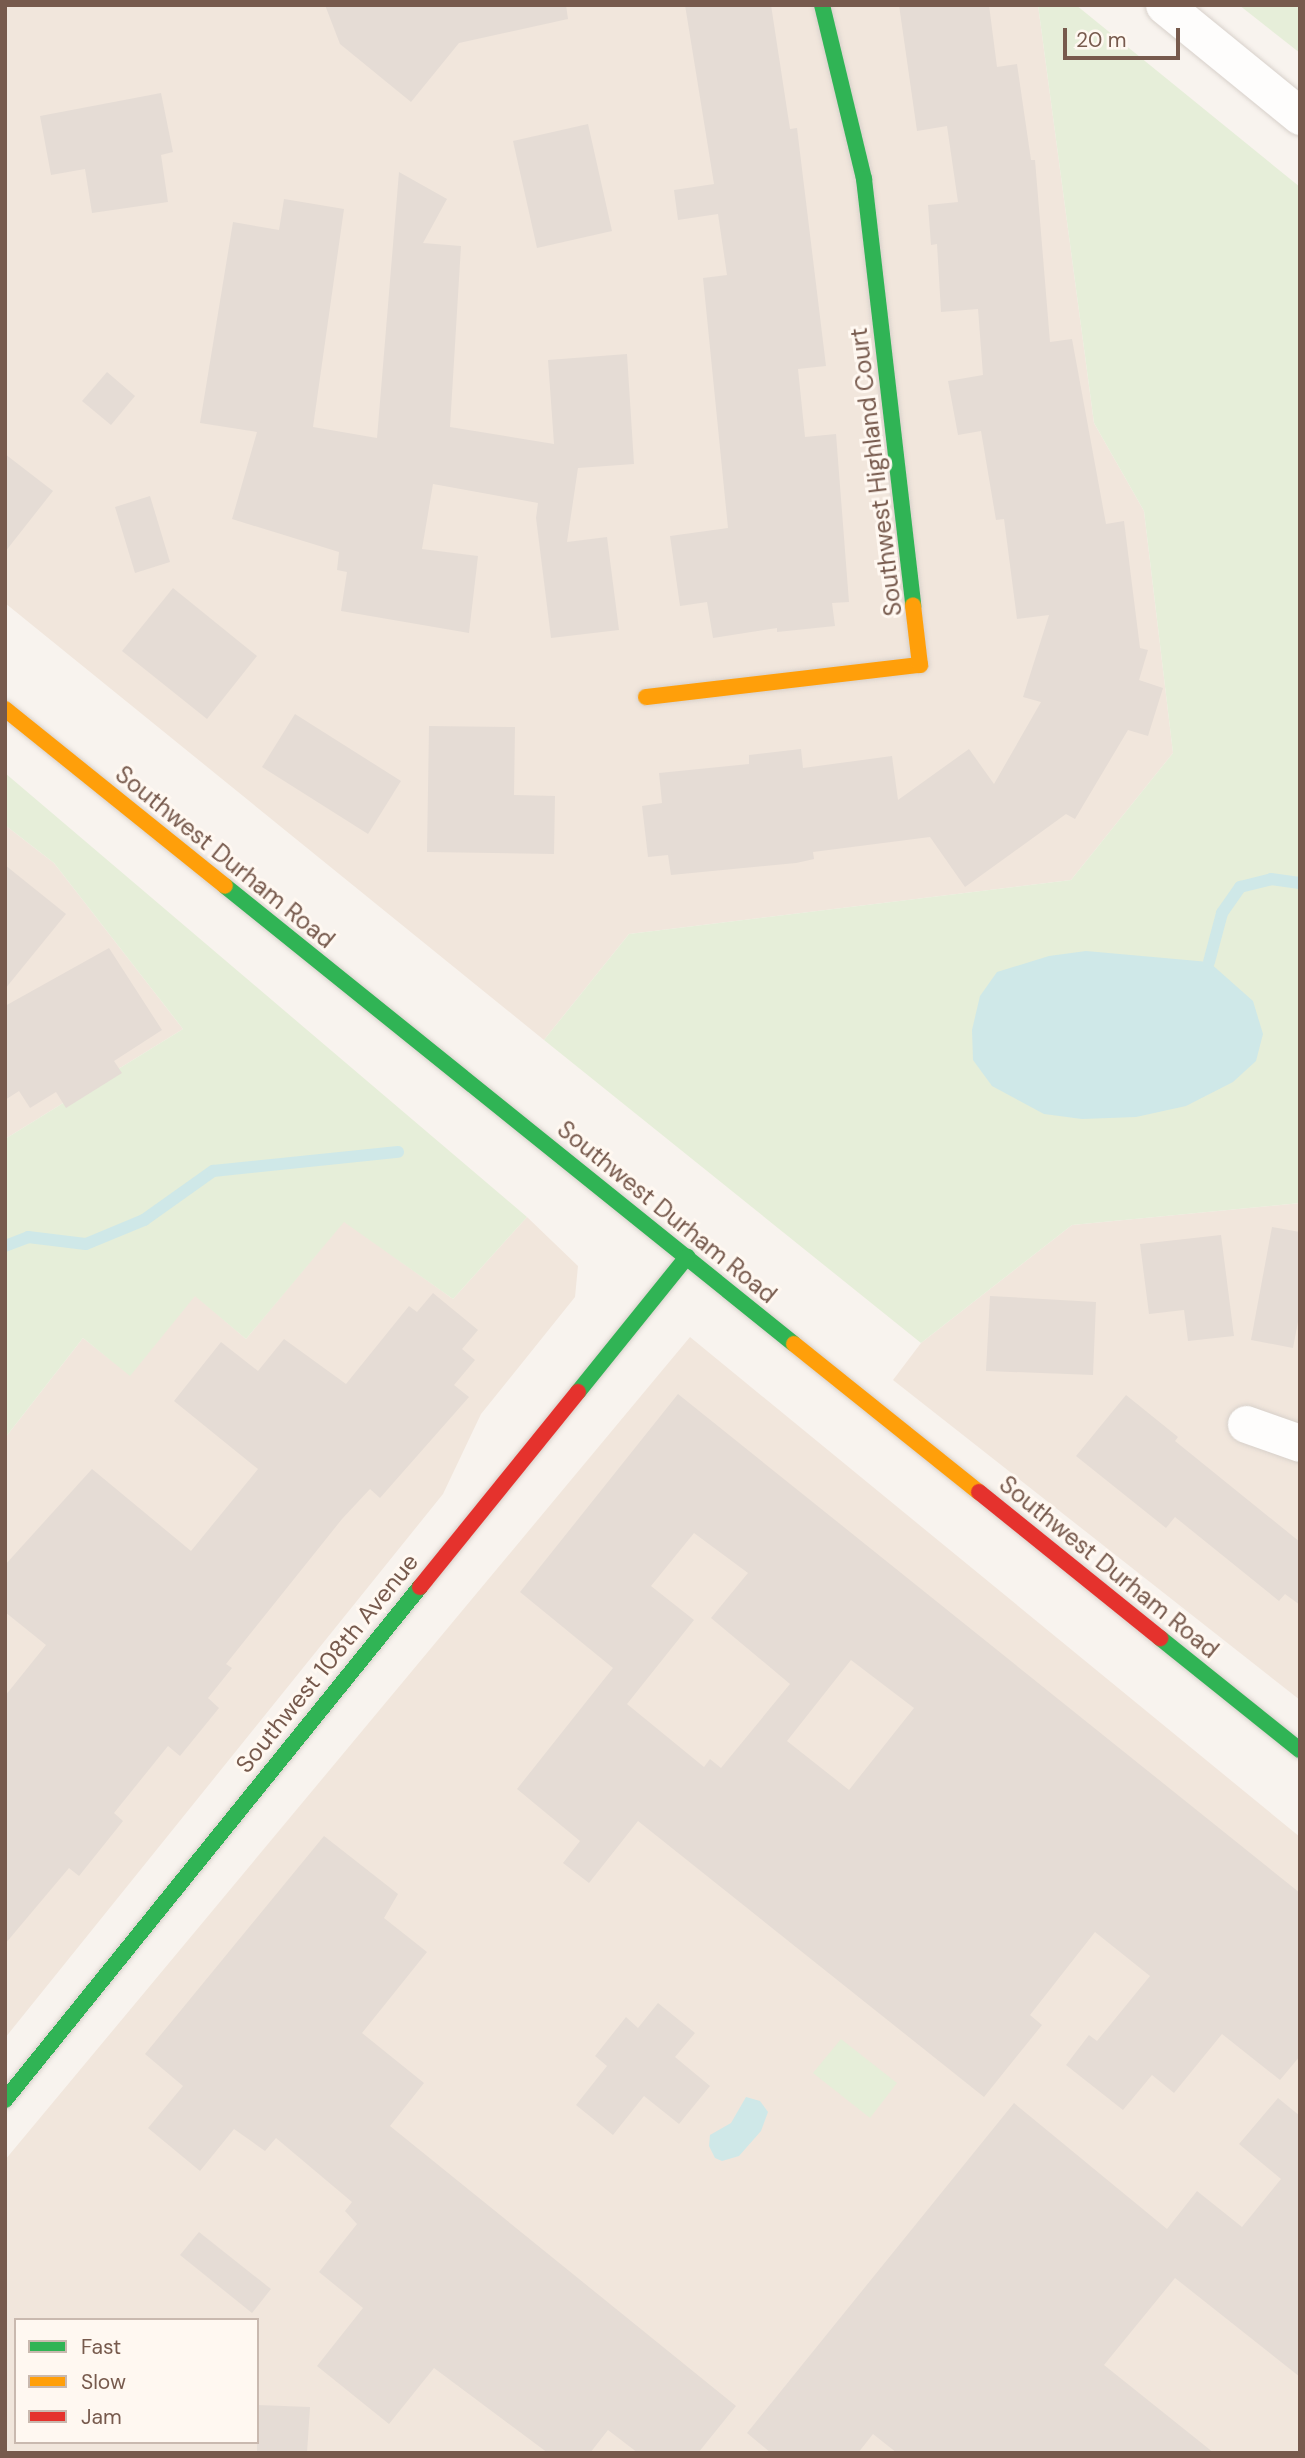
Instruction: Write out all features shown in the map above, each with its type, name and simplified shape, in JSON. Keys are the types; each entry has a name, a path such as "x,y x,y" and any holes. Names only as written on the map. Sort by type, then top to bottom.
{"street":[{"name":"Southwest Highland Court","path":"646,697 920,664 864,179 822,5"},
{"path":"1164,5 1300,116"},
{"name":"Southwest Durham Road","path":"5,709 1300,1750"},
{"name":"Southwest 108th Avenue","path":"5,2100 687,1257"},
{"path":"1246,1424 1300,1443"}],"shaded area":[{"path":"5,5 1038,5 1094,423 1144,511 1173,753 1071,880 629,934 544,1040 5,603"},
{"path":"5,825 54,863 183,1029 5,1139"},
{"path":"1300,1203 1300,1700 893,1380 921,1343 1072,1225"},
{"path":"527,1217 578,1266 575,1297 481,1414 443,1494 5,2038 5,1438 83,1338 130,1375 195,1295 246,1339 344,1221 453,1299"},
{"path":"690,1337 1300,1837 1300,2453 5,2453 5,2160"}],"green space":[{"path":"1038,5 1076,5 1300,187 1300,1203 1072,1225 921,1343 544,1040 629,934 1071,880 1173,753 1144,511 1094,423"},
{"path":"1239,5 1300,5 1300,53"},
{"path":"5,773 527,1217 453,1299 344,1222 246,1339 195,1296 130,1376 83,1338 5,1438 5,1139 183,1029 54,863 5,825"},
{"path":"841,2039 897,2083 870,2118 813,2073"}],"water":[{"path":"1086,951 1209,962 1253,1001 1263,1034 1256,1061 1233,1082 1186,1106 1136,1117 1082,1119 1044,1114 992,1086 973,1060 972,1030 980,996 997,972 1049,956"},
{"path":"746,2097 760,2101 768,2112 761,2131 739,2156 722,2161 715,2158 709,2146 710,2135 731,2123"}],"building":[{"path":"325,5 566,5 568,19 459,43 411,102 340,44"},
{"path":"685,5 771,5 790,129 797,128 826,366 798,369 805,437 836,434 849,602 832,603 835,626 777,632 777,628 713,638 707,602 680,606 670,536 728,528 703,278 727,275 718,214 678,220 674,190 714,184"},
{"path":"899,5 989,5 997,67 1017,64 1031,160 1035,160 1050,342 1072,339 1106,524 1124,521 1140,648 1148,650 1139,680 1163,688 1148,736 1128,730 1075,819 1066,814 965,887 930,837 813,852 814,859 796,863 671,875 668,855 648,857 642,806 662,803 659,773 749,764 749,755 801,749 803,768 892,756 898,800 969,749 994,784 1041,702 1023,697 1049,615 1017,619 1004,519 996,520 981,431 958,435 948,381 983,375 978,309 941,312 937,244 931,245 928,205 958,202 947,126 917,131"},
{"path":"161,93 173,152 161,155 168,202 92,213 85,169 51,175 40,116"},
{"path":"588,124 612,231 537,248 513,141"},
{"path":"399,172 447,199 423,243 461,246 450,427 554,444 548,360 627,354 634,464 578,468 567,542 607,537 619,630 551,638 536,518 538,503 433,484 422,549 478,556 469,633 341,611 347,572 337,570 339,552 232,519 257,432 200,423 233,222 279,230 284,199 344,209 313,427 377,438"},
{"path":"107,372 135,396 111,425 82,401"},
{"path":"5,454 53,491 5,552"},
{"path":"150,496 170,562 135,573 115,507"},
{"path":"173,588 257,656 207,719 122,651"},
{"path":"295,714 401,781 368,834 262,767"},
{"path":"429,726 515,727 514,795 555,796 554,854 427,852"},
{"path":"5,865 66,914 5,989"},
{"path":"109,948 162,1030 114,1061 122,1073 66,1108 56,1092 30,1108 19,1091 5,1100 5,1006"},
{"path":"1272,1227 1300,1232 1300,1311 1293,1348 1251,1340"},
{"path":"1221,1235 1234,1336 1188,1341 1184,1310 1149,1314 1140,1244"},
{"path":"433,1293 478,1330 462,1349 475,1360 454,1385 469,1397 380,1498 370,1489 342,1519 226,1664 232,1668 208,1698 219,1708 180,1756 168,1746 114,1813 123,1821 79,1876 69,1868 5,1944 5,1696 46,1645 5,1612 5,1565 92,1469 191,1551 258,1469 174,1401 221,1342 258,1371 284,1339 346,1384 409,1306 417,1312"},
{"path":"990,1296 1096,1302 1093,1375 986,1371"},
{"path":"678,1394 1300,1893 1300,2056 1280,2080 1222,2034 1174,2093 1152,2075 1123,2110 1066,2065 1089,2035 1097,2041 1150,1976 1095,1932 1030,2015 1042,2025 984,2097 638,1821 589,1883 563,1863 580,1841 517,1789 613,1668 520,1592","holes":["694,1533 748,1573 711,1618 790,1684 721,1768 710,1759 704,1767 627,1704 694,1620 651,1586","851,1660 914,1708 849,1790 787,1741"]},
{"path":"1126,1395 1178,1437 1175,1441 1300,1542 1300,1605 1285,1594 1279,1601 1175,1517 1166,1528 1076,1456"},
{"path":"324,1836 398,1894 384,1918 427,1952 362,2033 424,2083 390,2126 736,2406 698,2453 638,2453 608,2430 590,2453 548,2453 434,2368 389,2424 317,2366 363,2308 319,2272 357,2224 345,2211 352,2202 276,2138 265,2151 234,2129 200,2171 148,2128 183,2086 145,2054"},
{"path":"658,2003 695,2033 675,2057 710,2086 679,2124 644,2096 613,2135 576,2105 607,2066 595,2056 626,2017 638,2028"},
{"path":"1278,2098 1300,2116 1300,2377 1175,2278 1104,2365 1214,2453 897,2453 873,2434 858,2453 771,2453 747,2433 1014,2103 1167,2229 1197,2191 1242,2227 1281,2179 1239,2144"},
{"path":"199,2232 271,2289 252,2313 180,2255"},
{"path":"259,2405 310,2407 307,2453 257,2453"}],"waterway":[{"path":"1209,962 1222,913 1240,887 1271,879 1300,883"},
{"path":"5,1246 28,1237 86,1244 144,1220 213,1171 398,1152"}],"traffic: fast":[{"path":"822,5 864,179 913,605"},
{"path":"225,886 794,1344"},
{"path":"578,1392 687,1257"},
{"path":"5,2100 420,1587"},
{"path":"1160,1638 1300,1750"}],"traffic: slow":[{"path":"646,697 920,665 913,605"},
{"path":"5,709 225,886"},
{"path":"794,1344 979,1492"}],"traffic: jam":[{"path":"420,1587 578,1392"},
{"path":"979,1492 1160,1638"}]}
